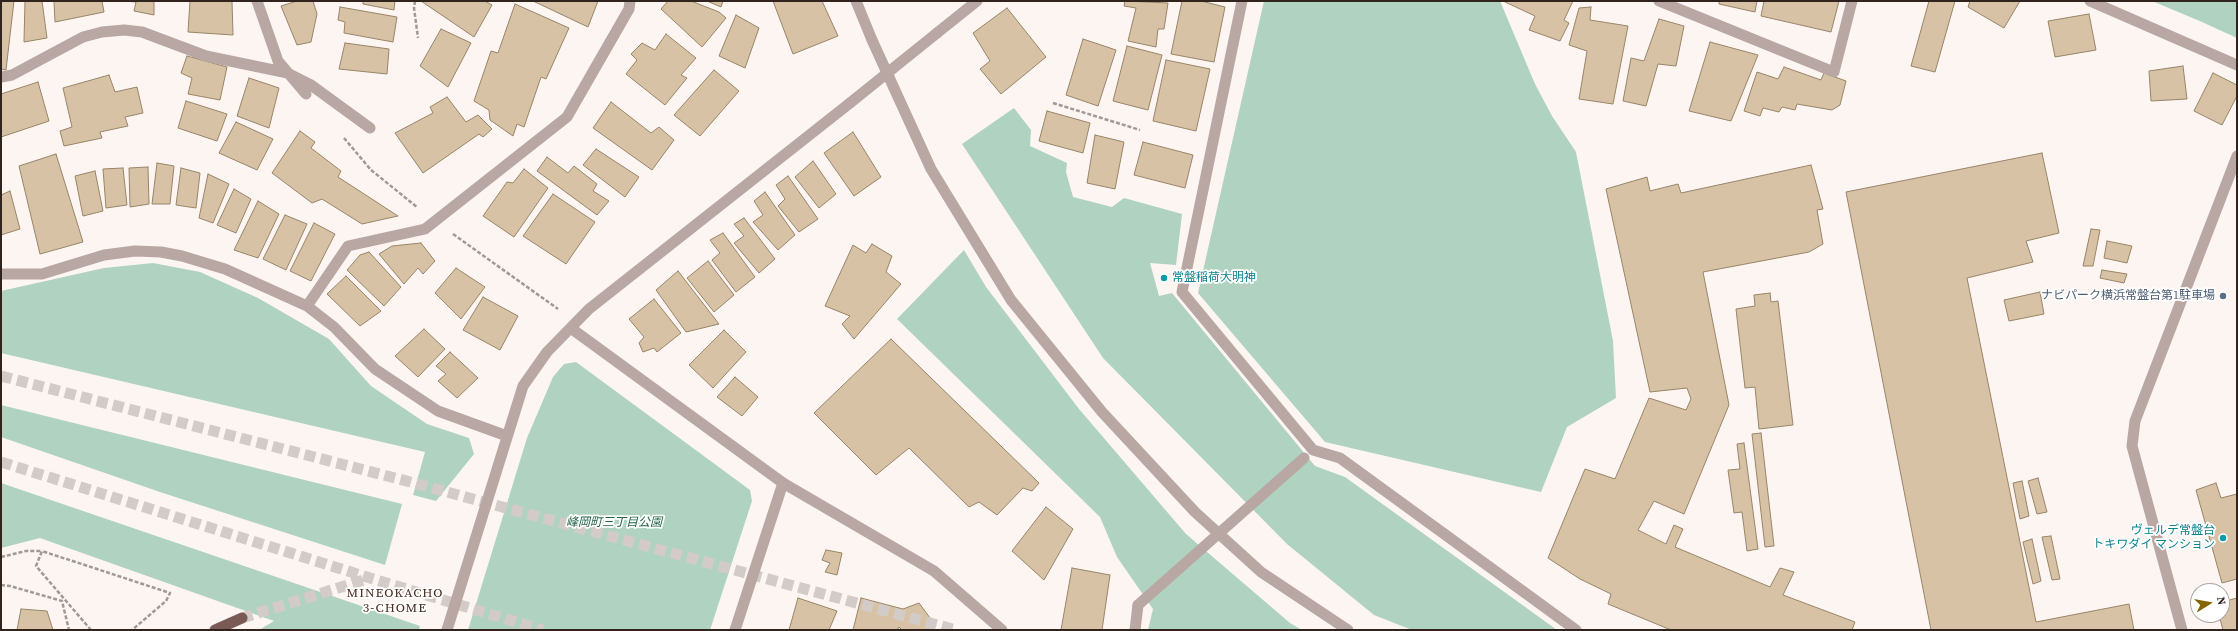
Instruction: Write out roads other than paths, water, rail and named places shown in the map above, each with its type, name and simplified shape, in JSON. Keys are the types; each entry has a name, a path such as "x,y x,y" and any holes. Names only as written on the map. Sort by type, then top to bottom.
{"highway":[{"path":"215,630 242,618"}],"street":[{"path":"257,1 278,61 306,94"},
{"path":"307,306 348,246 425,229 567,117 629,9 630,1"},
{"path":"856,1 872,40 931,169 1012,300 1102,412 1195,512 1261,572 1348,630"},
{"path":"447,630 523,386 547,352 572,329 589,309 978,1"},
{"path":"1242,1 1182,292 1313,450 1340,458 1576,630"},
{"path":"1658,1 1834,72 1852,1"},
{"path":"2090,1 2237,65"},
{"path":"1,76 12,75 83,37 102,32 124,30 142,32 206,56 288,73 311,85 370,128"},
{"path":"2182,630 2132,446 2135,421 2237,156"},
{"path":"1,274 42,274 104,255 135,251 161,252 225,269 307,306 334,327 375,369 398,386 438,411 507,436"},
{"path":"572,329 783,483 934,572 1002,630"},
{"path":"1135,630 1138,605 1313,450"},
{"path":"734,630 783,483"}],"tunnel":[{"path":"1,376 399,479 956,630"},
{"path":"1,462 370,578 543,630"},
{"path":"242,618 370,578"}],"place":[{"name":"常盤稲荷大明神","path":"1164,278"},
{"name":"ナビパーク横浜常盤台第1駐車場","path":"2223,296"},
{"name":"ヴェルデ常盤台 トキワダイ マンション","path":"2223,538"}],"district":[{"name":"MINEOKACHO 3-CHOME","path":"395,602"}],"park label":[{"name":"峰岡町三丁目公園","path":"614,523"}]}
